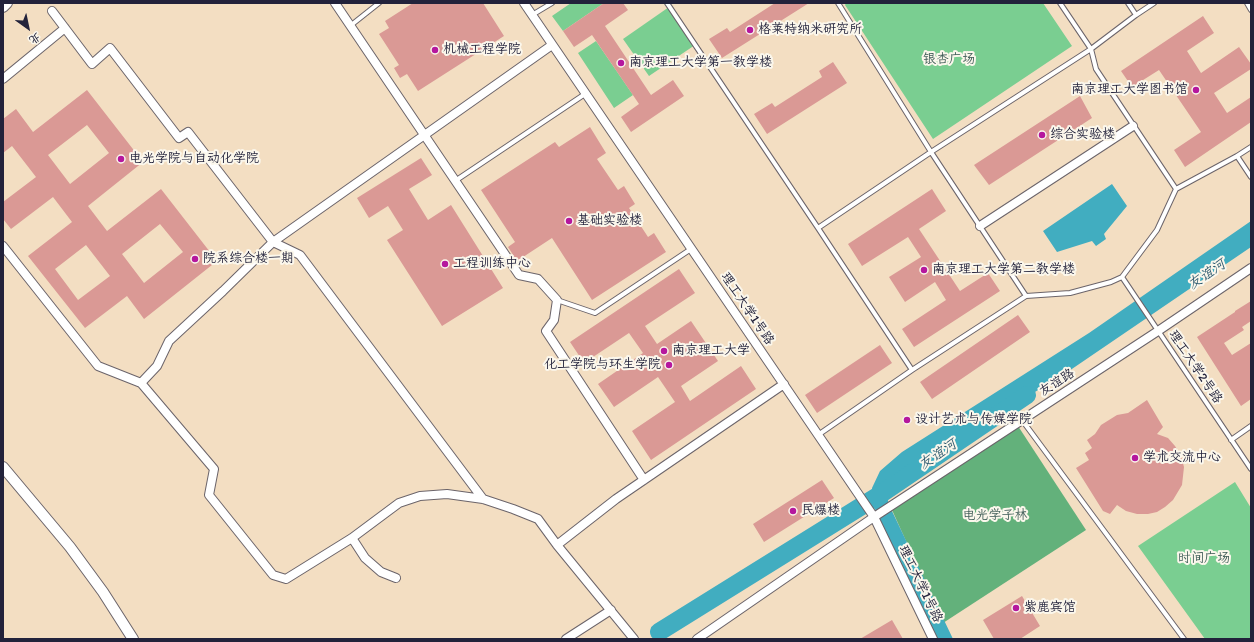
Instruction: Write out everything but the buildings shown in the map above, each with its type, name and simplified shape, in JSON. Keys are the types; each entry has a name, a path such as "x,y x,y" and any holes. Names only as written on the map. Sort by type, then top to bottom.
{"street":[{"path":"3,7 7,3"},
{"path":"335,3 519,274 538,279 557,300 554,320 546,331 644,480"},
{"name":"理工大学1号路","path":"524,3 874,517 933,639"},
{"path":"52,11 92,64 110,48 179,138 188,132 273,242 300,255 483,499"},
{"path":"3,79 65,28"},
{"path":"141,383 157,366 169,341 273,242 552,46"},
{"path":"980,226 1133,126"},
{"path":"3,246 98,366 141,383 214,469 209,496 273,575 286,579 352,538 399,502 420,496 447,494 483,499 538,519 557,545 634,639"},
{"name":"友谊路","path":"697,639 874,517 1251,268"},
{"path":"557,545 616,499 784,384"},
{"path":"3,467 70,548 103,592 133,639"},
{"path":"352,538 365,558 381,572 396,578"},
{"path":"566,639 611,610"}],"lane":[{"path":"350,26 379,3"},
{"path":"532,16 552,3"},
{"path":"667,3 912,370"},
{"path":"838,3 931,152 1026,296"},
{"path":"1060,3 1091,49 1096,69 1176,189"},
{"path":"1128,3 1136,15"},
{"path":"818,228 931,152 1091,49 1154,3"},
{"path":"1246,3 1251,10"},
{"path":"455,181 585,94"},
{"path":"818,435 912,370 1026,296 1070,293 1111,282 1122,277 1157,230 1176,189 1251,147"},
{"path":"1237,156 1251,177"},
{"path":"557,300 595,313 691,249"},
{"name":"理工大学2号路","path":"1122,277 1251,469"},
{"path":"1022,420 1184,639"},
{"path":"1231,440 1251,426"}],"green space":[{"path":"571,3 604,3 563,31 552,16"},
{"name":"银杏广场","path":"846,3 1043,3 1072,46 933,139 845,5"},
{"path":"669,7 695,45 649,76 623,39"},
{"path":"596,41 633,95 614,108 578,53"},
{"name":"电光学子林","path":"1018,426 1086,530 943,623 892,510"},
{"name":"时间广场","path":"1235,482 1251,508 1251,639 1205,639 1138,546"}],"water":[{"path":"1112,184 1127,206 1104,234 1106,239 1096,246 1092,241 1057,252 1043,231"},
{"path":"1251,221 1251,247 1066,373 904,472 888,488 886,495 891,509 953,639 937,639 873,505 872,488 880,471 902,452 1089,333"}],"waterway":[{"name":"友谊河","path":"659,632 881,494 1027,395"}],"place":[{"name":"格莱特纳米研究所","path":"750,30"},
{"name":"机械工程学院","path":"435,50"},
{"name":"南京理工大学第一教学楼","path":"621,63"},
{"name":"南京理工大学图书馆","path":"1196,90"},
{"name":"综合实验楼","path":"1042,135"},
{"name":"电光学院与自动化学院","path":"121,159"},
{"name":"基础实验楼","path":"569,221"},
{"name":"院系综合楼一期","path":"195,259"},
{"name":"工程训练中心","path":"445,264"},
{"name":"南京理工大学第二教学楼","path":"924,270"},
{"name":"南京理工大学","path":"664,351"},
{"name":"化工学院与环生学院","path":"669,365"},
{"name":"设计艺术与传媒学院","path":"907,420"},
{"name":"学术交流中心","path":"1135,458"},
{"name":"民爆楼","path":"793,511"},
{"name":"紫鹿宾馆","path":"1016,608"}]}
